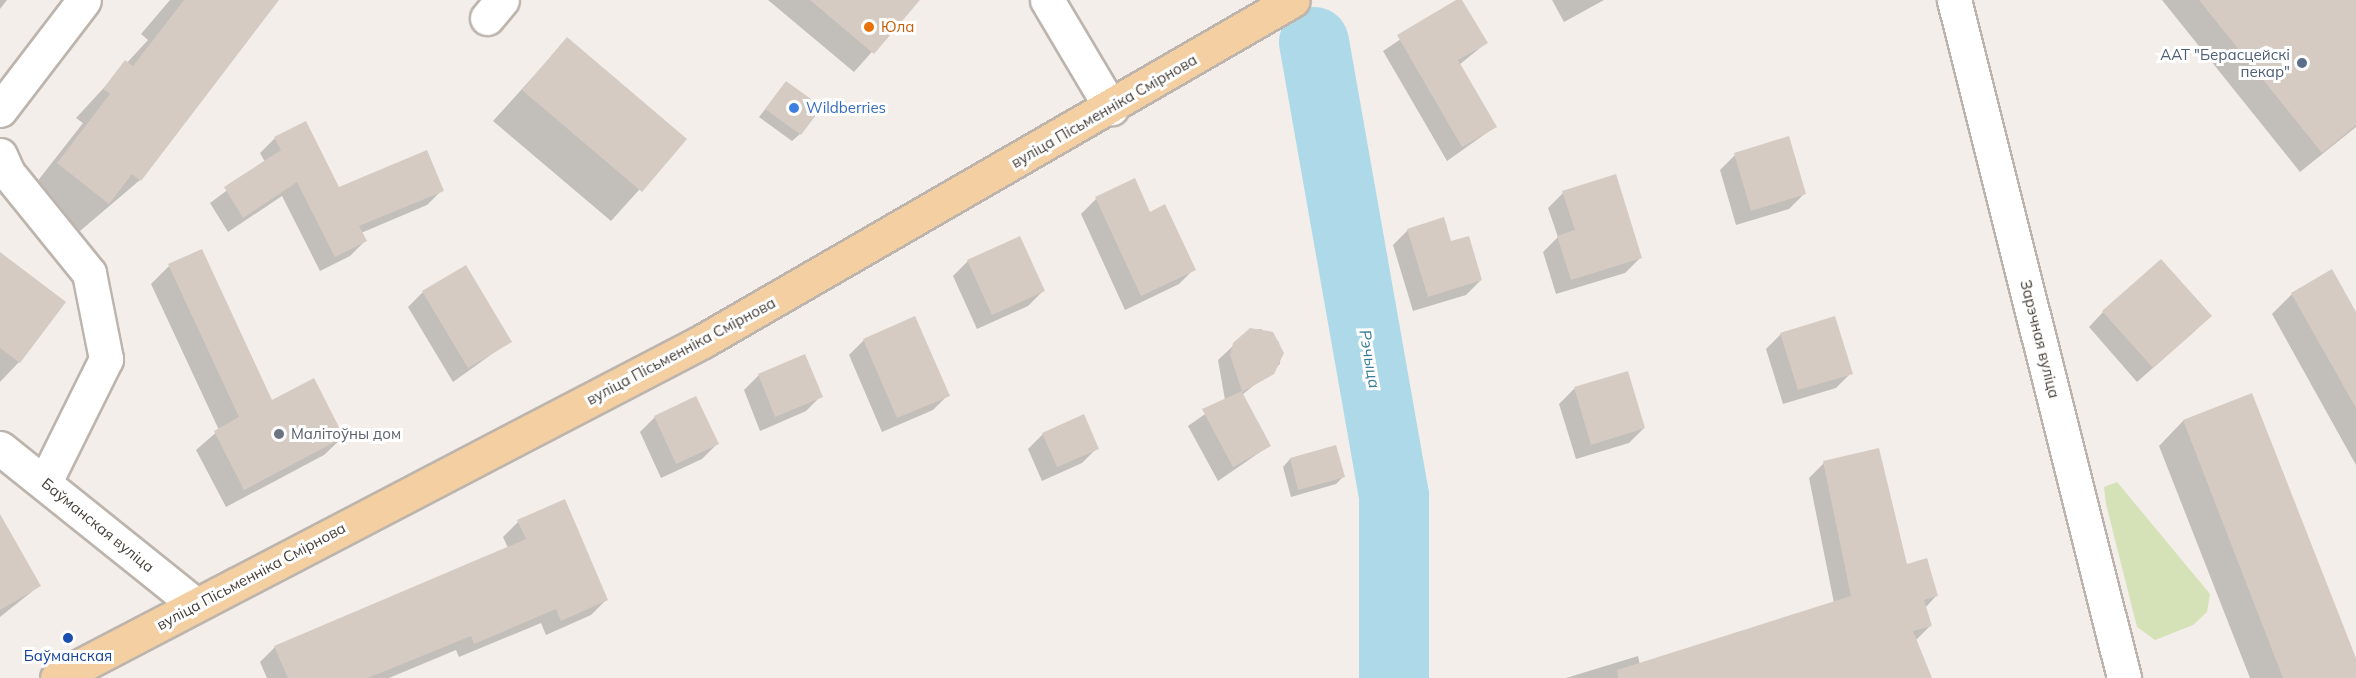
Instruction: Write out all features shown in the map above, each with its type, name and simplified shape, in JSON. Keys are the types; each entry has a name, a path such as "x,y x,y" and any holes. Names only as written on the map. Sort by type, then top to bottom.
{"main road":[{"name":"вуліца Пісьменніка Смірнова","path":"57,678 703,341 1111,108 1293,0"}],"street":[{"path":"0,110 84,0"},
{"path":"1047,0 1111,108"},
{"name":"Зарэчная вуліца","path":"1954,0 2124,678"},
{"path":"0,155 8,173 89,273 106,358 45,482"},
{"name":"Баўманская вуліца","path":"0,448 195,604"}],"green space":[{"path":"2117,482 2210,594 2207,612 2193,625 2155,640 2137,627 2106,504 2104,487"}],"building":[{"path":"184,0 279,0 141,181 132,174 109,204 57,163 110,94 103,89 125,60 133,66"},
{"name":"Юла","path":"810,0 920,0 874,54"},
{"path":"1456,0 1462,0 1488,43 1458,60 1497,127 1462,147 1397,35"},
{"name":"ААТ \"Берасцейскі пекар\"","path":"2199,0 2356,0 2356,125 2322,153"},
{"path":"567,37 687,139 642,192 522,90"},
{"name":"Wildberries","path":"786,81 822,107 801,135 765,109"},
{"path":"306,121 339,187 427,150 444,191 359,226 367,241 335,257 297,182 243,218 224,187 281,150 274,137"},
{"path":"1789,136 1806,194 1751,211 1734,153"},
{"path":"1616,174 1642,258 1571,280 1557,236 1575,230 1562,191"},
{"path":"1135,178 1150,212 1165,204 1196,270 1141,296 1095,197"},
{"path":"1444,217 1451,241 1469,236 1482,280 1428,297 1407,229"},
{"path":"1020,236 1045,291 992,315 967,260"},
{"path":"202,249 272,400 314,378 344,437 244,490 214,431 239,417 168,264"},
{"path":"0,252 66,302 20,363 0,348"},
{"path":"2161,259 2212,316 2153,368 2102,311"},
{"path":"466,265 512,342 468,368 422,291"},
{"path":"2332,269 2356,312 2356,408 2291,293"},
{"path":"915,316 950,396 897,418 863,339"},
{"path":"1835,316 1853,374 1798,390 1780,333"},
{"path":"1250,328 1273,332 1284,353 1274,374 1242,392 1271,446 1233,467 1202,409 1242,391 1230,355 1233,343"},
{"path":"805,354 823,397 775,417 758,374"},
{"path":"1628,371 1645,428 1591,445 1574,387"},
{"path":"2252,393 2356,658 2356,678 2283,678 2183,420"},
{"path":"696,396 719,444 676,464 654,416"},
{"path":"1084,414 1099,449 1057,467 1042,433"},
{"path":"1336,445 1345,477 1298,490 1290,458"},
{"path":"1879,448 1907,564 1927,558 1938,596 1924,600 1932,626 1913,631 1932,678 1618,678 1617,670 1851,596 1823,461"},
{"path":"565,499 608,600 561,621 556,609 474,644 471,636 368,678 288,678 274,646 526,539 517,520"},
{"path":"0,514 41,586 0,610"}],"waterway":[{"name":"Рэчыца","path":"1314,42 1394,496 1394,678"}],"place":[{"name":"Юла","path":"869,27"},
{"name":"ААТ \"Берасцейскі пекар\"","path":"2302,63"},
{"name":"Wildberries","path":"794,108"},
{"name":"Малітоўны дом","path":"279,434"},
{"name":"Баўманская","path":"68,638"}]}
